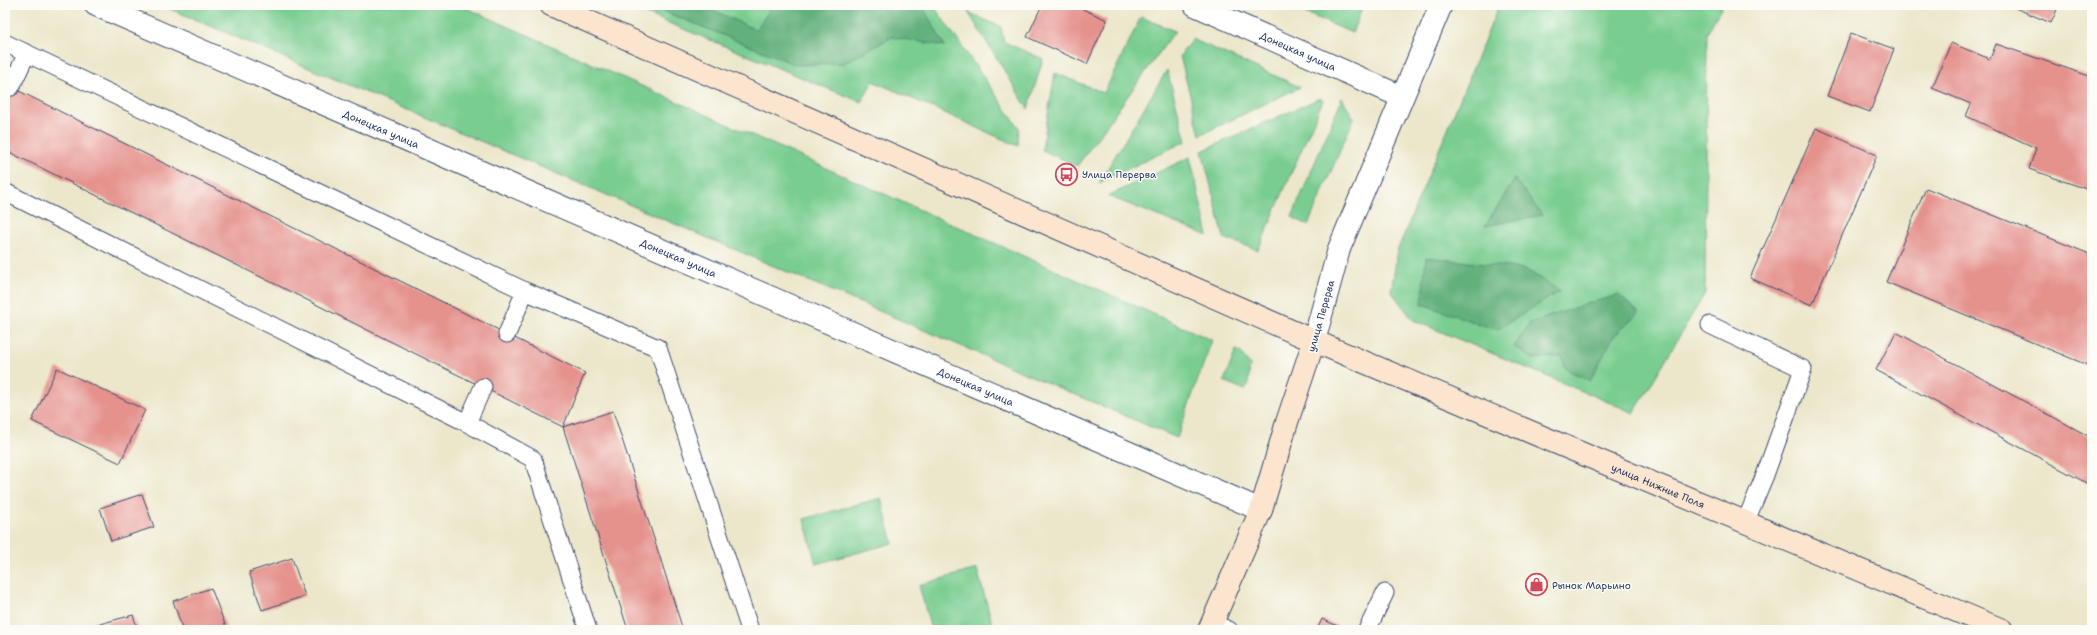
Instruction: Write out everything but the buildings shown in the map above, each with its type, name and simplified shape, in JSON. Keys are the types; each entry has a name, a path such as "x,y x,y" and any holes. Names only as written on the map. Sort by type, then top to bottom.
{"main road":[{"path":"551,5 1314,341"},
{"name":"улица Перерва","path":"1217,628 1261,510 1287,422 1314,341"},
{"name":"улица Нижние Поля","path":"1314,341 2002,630"}],"street":[{"name":"Донецкая улица","path":"96,5 1261,510"},
{"name":"улица Перерва","path":"1314,341 1339,249 1441,5"},
{"name":"Донецкая улица","path":"1200,6 1402,97"}],"lane":[{"path":"5,43 526,291 658,348 750,630"},
{"path":"11,87 27,53"},
{"path":"5,192 467,423 533,459 588,630"},
{"path":"507,334 526,291"},
{"path":"1710,325 1803,370 1765,475 1745,523"},
{"path":"467,423 483,387"},
{"path":"1367,630 1385,593"}],"green space":[{"path":"161,5 460,5 1212,340 1177,438"},
{"path":"625,5 933,5 1019,128 1018,146 873,81 861,102"},
{"path":"648,5 703,5 756,30 773,5 915,5 923,8 945,46 892,37 844,63 797,65"},
{"path":"1287,5 1363,5 1352,33"},
{"path":"1499,5 1723,5 1707,33 1705,293 1634,413 1413,320 1391,291 1398,249"},
{"path":"968,12 1001,27 1004,42 1043,59 1028,109"},
{"path":"1141,17 1175,31 1077,166 1042,150 1055,73 1104,93"},
{"path":"1192,39 1300,87 1200,135 1180,56"},
{"path":"1167,70 1186,141 1099,183"},
{"path":"1320,98 1323,100 1258,250 1224,238 1202,151"},
{"path":"1342,98 1354,118 1308,225 1292,217"},
{"path":"1190,157 1208,236 1108,196"},
{"path":"1515,179 1542,215 1485,226"},
{"path":"1426,257 1525,269 1560,291 1497,330 1422,304"},
{"path":"1619,295 1639,313 1613,337 1590,381 1566,369 1562,356 1533,359 1514,347 1530,323 1592,302"},
{"path":"1236,350 1241,353 1250,365 1248,385 1245,390 1224,381"},
{"path":"881,498 893,543 816,564 804,519"},
{"path":"977,569 994,630 931,630 919,585"}],"place":[{"name":"Улица Перерва","path":"1067,174"},
{"name":"Рынок Марьино","path":"1537,585"}]}
